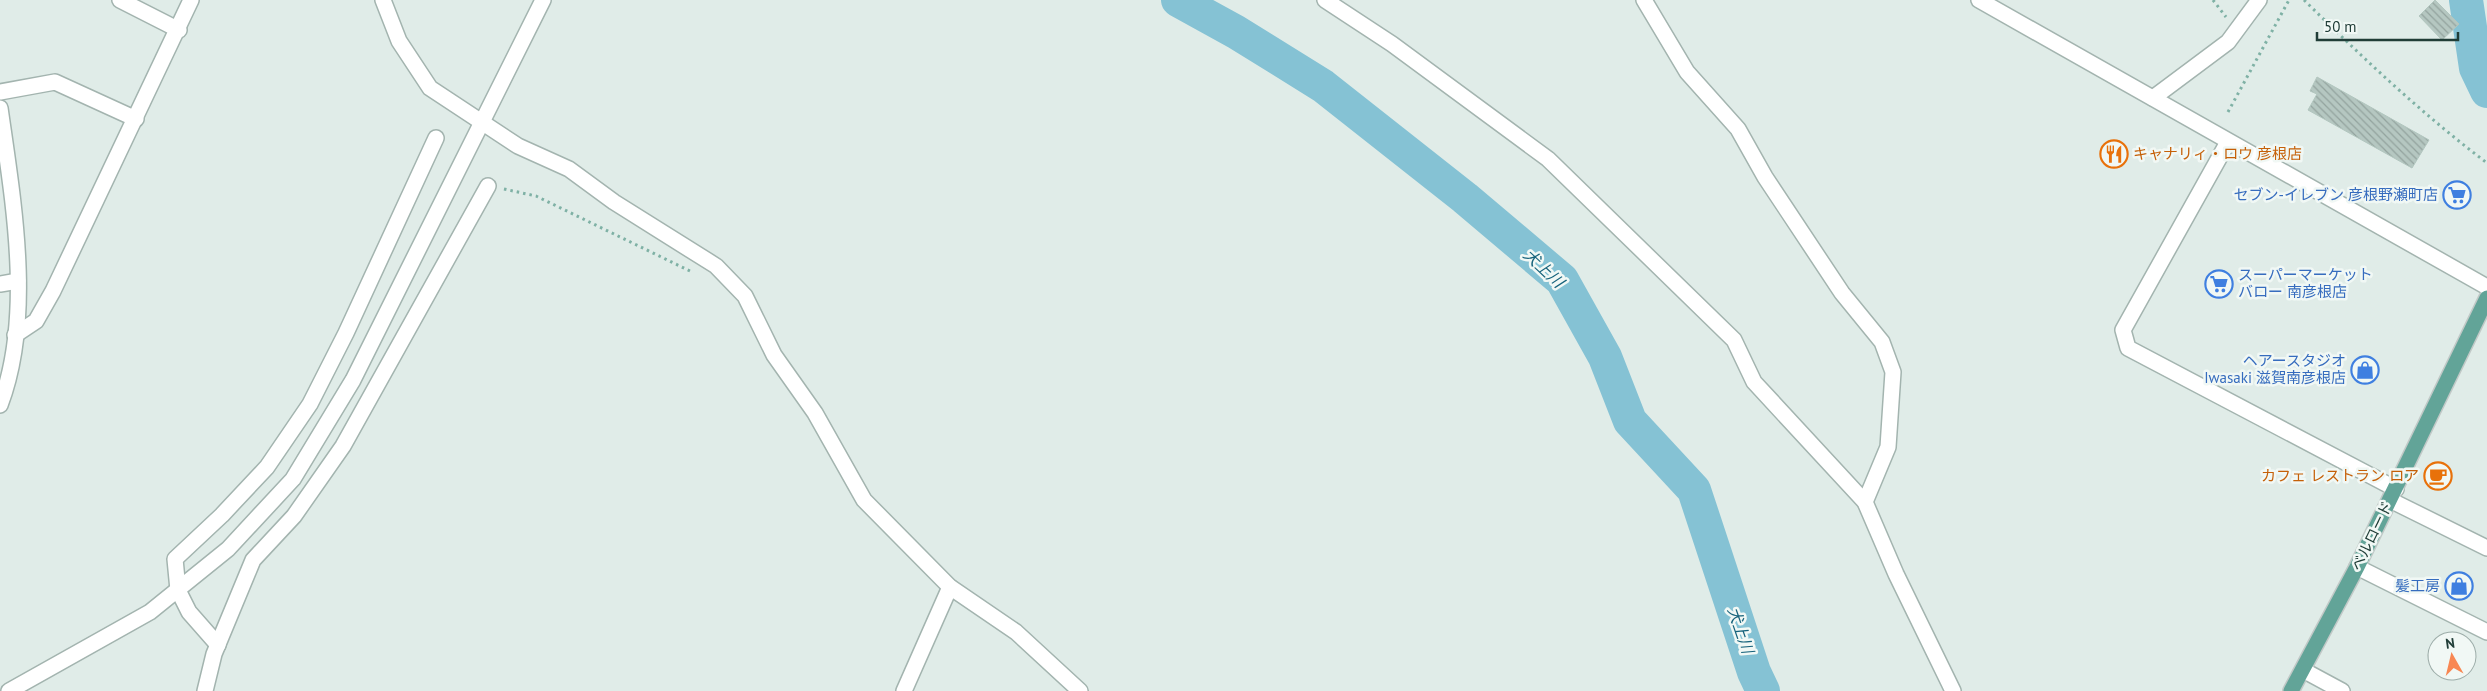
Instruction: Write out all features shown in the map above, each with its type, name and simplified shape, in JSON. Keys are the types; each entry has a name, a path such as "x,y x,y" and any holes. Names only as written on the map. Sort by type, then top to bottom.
{"main road":[{"name":"ベルロード","path":"2291,691 2357,567 2487,298"}],"street":[{"path":"120,0 179,30"},
{"path":"15,334 36,321 53,292 179,30 191,0"},
{"path":"383,0 399,41 430,88 481,124 518,146 569,170 614,202 716,266 730,278 745,296 774,355 815,413 864,500 950,587 1016,632 1080,691"},
{"path":"9,691 150,612 228,549 293,479 353,380 543,0"},
{"path":"1325,0 1392,44 1548,159 1734,340 1754,382 1865,502 1896,574 1954,691"},
{"path":"1644,0 1687,72 1738,130 1765,177 1842,293 1882,342 1893,372 1888,447 1865,502"},
{"path":"1979,0 2487,287"},
{"path":"2152,98 2228,42 2260,0"},
{"path":"0,92 55,82 136,119"},
{"path":"0,108 17,228 18,281 15,334 1,400"},
{"path":"218,645 189,612 178,590 175,559 222,515 267,467 310,404 346,333 436,138"},
{"path":"2228,142 2123,330 2128,348 2487,548"},
{"path":"205,691 218,645 253,560 294,516 343,446 488,186"},
{"path":"0,284 18,281"},
{"path":"2357,567 2487,632"},
{"path":"904,691 950,587"},
{"path":"2303,670 2342,691"}],"path":[{"path":"2228,112 2289,0"},
{"path":"2304,0 2384,78 2452,136 2487,162"},
{"path":"488,186 536,196 692,272"}],"building":[{"path":"2435,0 2459,24 2442,40 2419,16"},
{"path":"2317,77 2429,140 2412,168 2308,110 2317,94 2310,91"}],"waterway":[{"name":"犬上川","path":"1178,0 1236,32 1323,86 1465,198 1562,280 1605,357 1630,421 1694,490 1754,672 1763,691"},
{"path":"2466,0 2476,68 2487,91"}],"place":[{"name":"キャナリィ・ロウ 彦根店","path":"2114,154"},
{"name":"セブン-イレブン 彦根野瀬町店","path":"2457,195"},
{"name":"スーパーマーケット バロー 南彦根店","path":"2219,284"},
{"name":"ヘアースタジオ Iwasaki 滋賀南彦根店","path":"2365,370"},
{"name":"カフェ レストラン ロア","path":"2438,476"},
{"name":"髪工房","path":"2459,586"}]}
